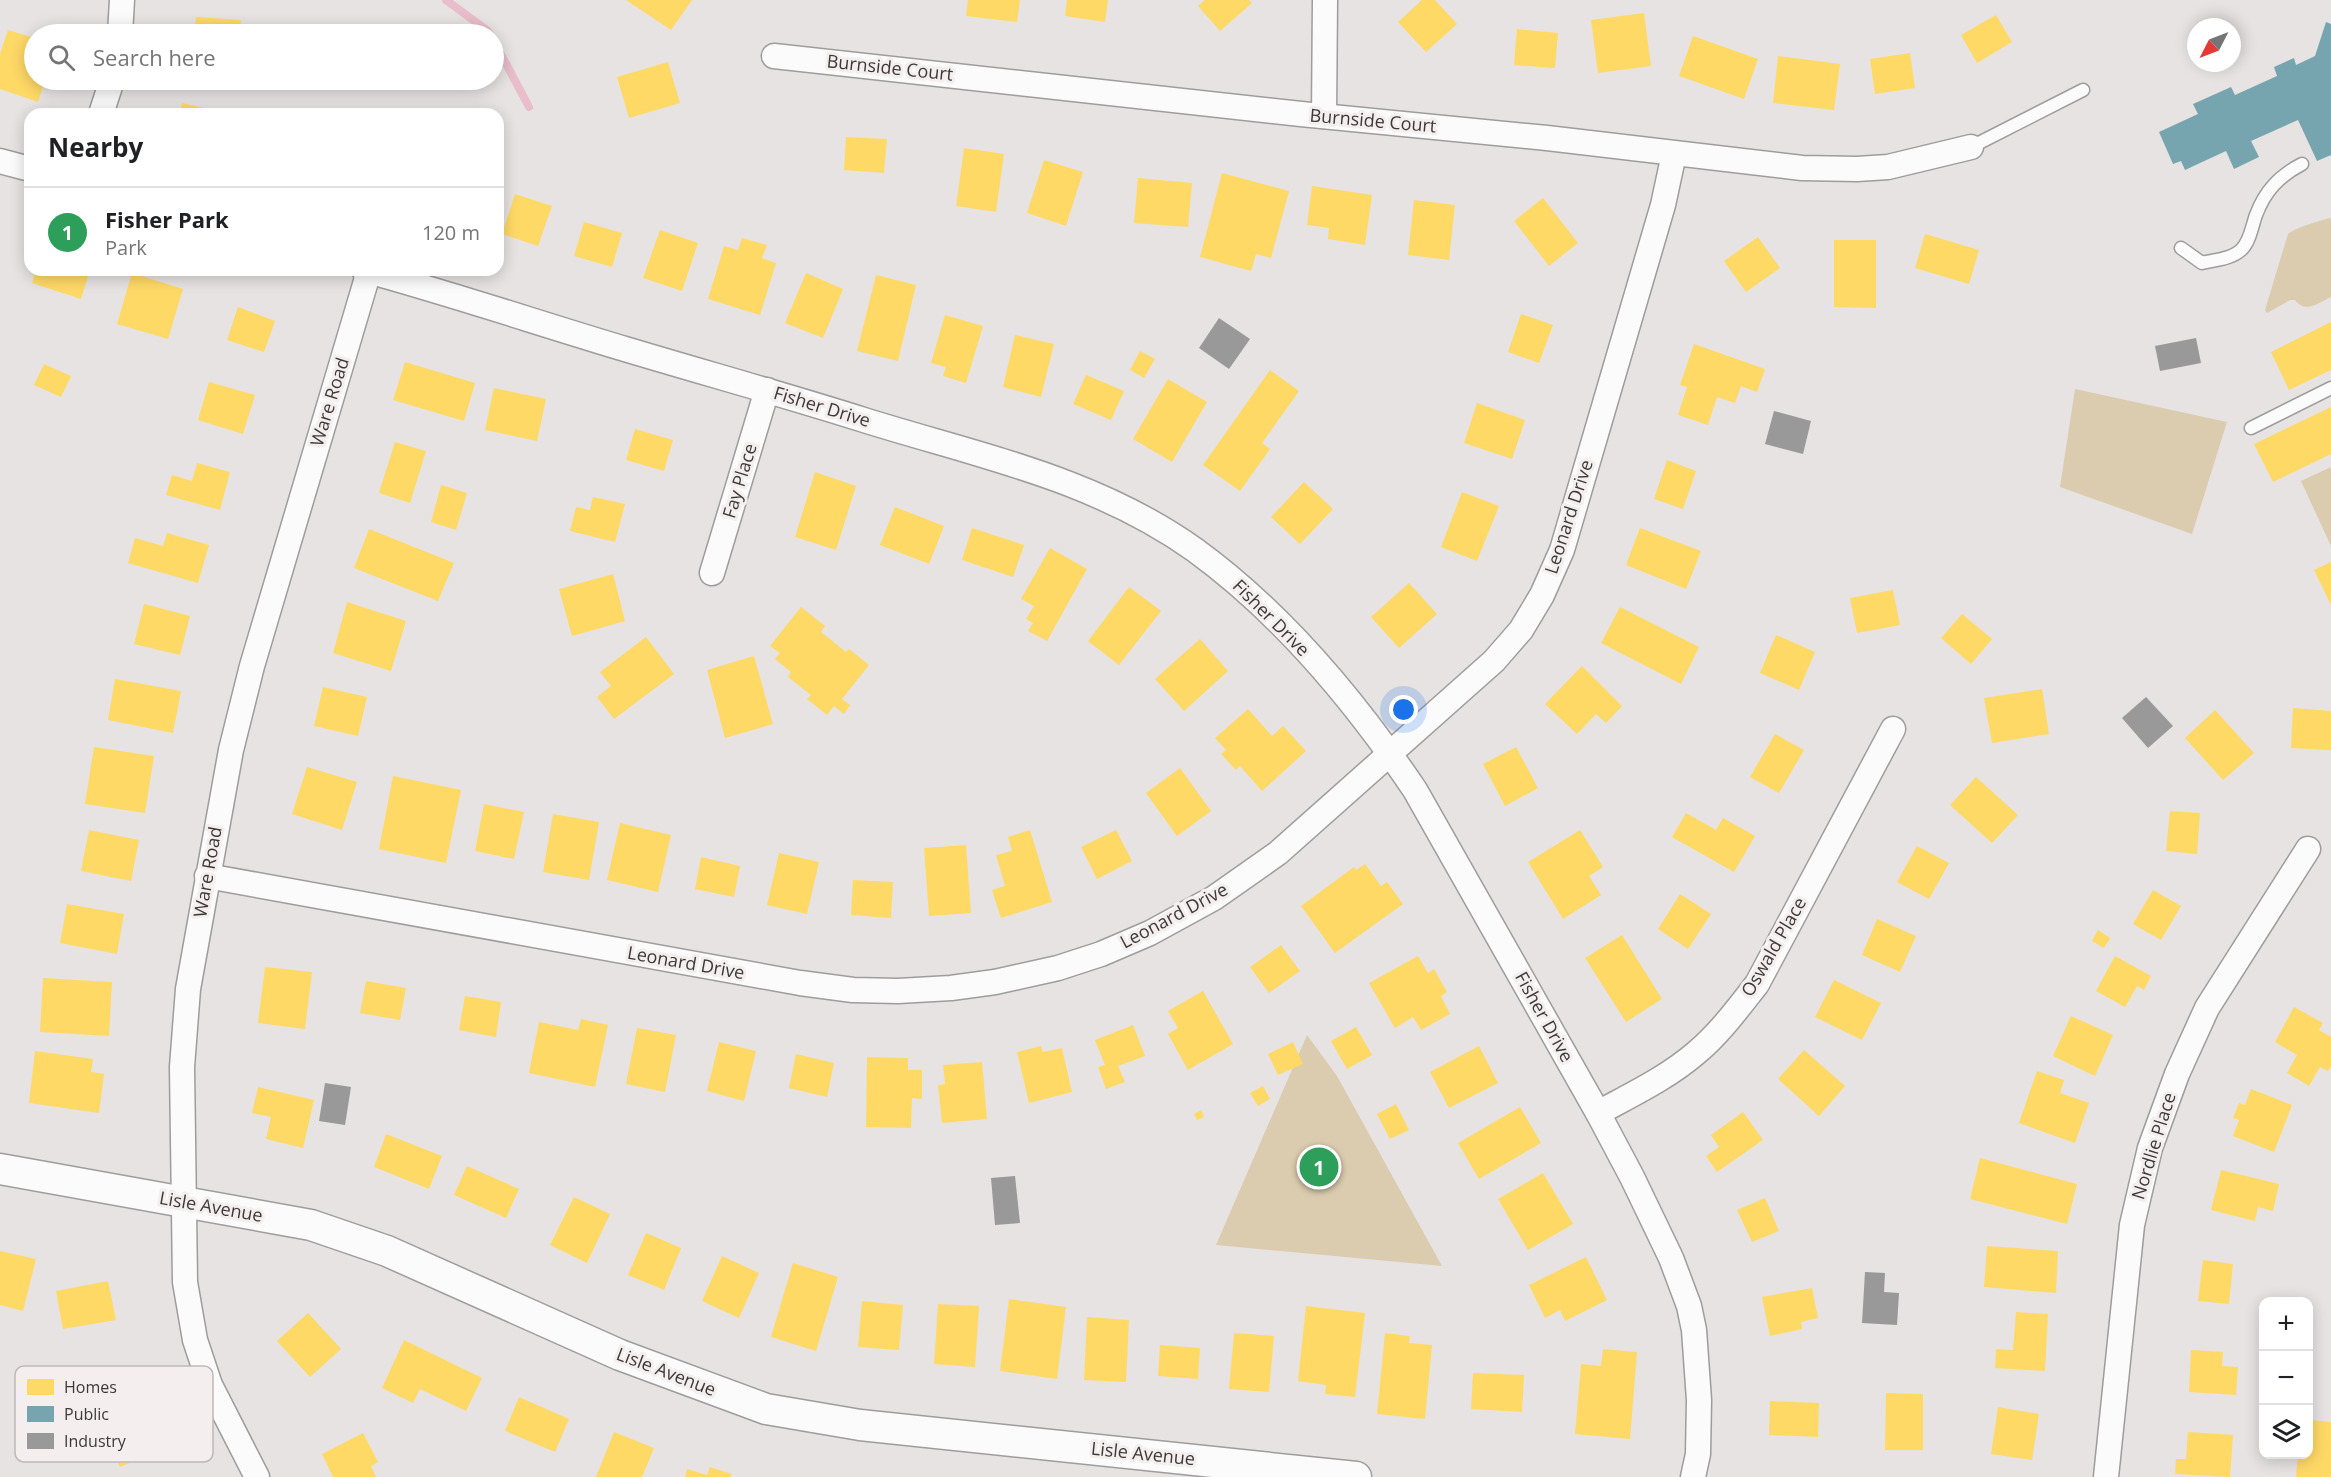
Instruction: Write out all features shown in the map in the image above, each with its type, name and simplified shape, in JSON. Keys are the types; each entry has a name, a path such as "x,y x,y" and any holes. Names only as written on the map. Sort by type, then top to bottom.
{"street":[{"path":"121,24 122,0"},
{"path":"1324,0 1324,116"},
{"name":"Burnside Court","path":"774,56 1547,138 1802,168 1888,167 1971,147"},
{"path":"103,108 109,90"},
{"name":"Leonard Drive","path":"207,876 800,983 853,990 898,991 951,988 995,982 1058,968 1101,954 1150,933 1214,898 1278,853 1494,661 1521,630 1542,596 1562,550 1663,205 1674,154"},
{"path":"0,161 24,167"},
{"name":"Ware Road","path":"204,1366 195,1340 185,1282 182,1066 188,989 231,750 252,666 365,276"},
{"name":"Fisher Drive","path":"383,276 1005,461 1077,486 1137,514 1194,550 1238,583 1283,626 1347,698 1390,753 1415,790 1632,1177 1666,1248 1689,1306 1694,1330 1699,1400 1698,1454 1693,1477"},
{"name":"Fay Place","path":"712,573 768,390"},
{"name":"Oswald Place","path":"1598,1113 1659,1079 1696,1053 1728,1022 1757,984 1893,729"},
{"name":"Nordlie Place","path":"2106,1477 2132,1225 2150,1148 2177,1074 2207,1008 2308,849"},
{"name":"Lisle Avenue","path":"0,1169 311,1225 387,1251 630,1359 766,1409 860,1425 1356,1477"},
{"name":"Ware Road","path":"213,1391 257,1477"}],"lane":[{"path":"1971,147 2083,90"},
{"path":"2181,248 2202,263 2231,256 2243,249 2257,213 2272,187 2283,174 2302,164"},
{"path":"2251,428 2331,388"}],"shaded area":[{"path":"2331,218 2331,297 2308,307 2295,300 2290,300 2267,313 2265,310 2288,234 2308,224"},
{"path":"2075,389 2227,422 2192,534 2060,487"},
{"path":"2331,467 2331,546 2301,481"},
{"path":"1307,1035 1337,1076 1442,1266 1216,1245"}],"building: Homes":[{"path":"626,0 692,0 671,30"},
{"path":"968,0 1020,0 1017,22 966,16"},
{"path":"1067,0 1108,0 1105,22 1065,16"},
{"path":"1205,0 1249,0 1252,3 1220,31 1198,6"},
{"path":"1422,0 1435,0 1457,24 1426,52 1398,22"},
{"path":"1644,13 1651,66 1598,73 1591,20"},
{"path":"1996,15 2012,42 1977,63 1961,35"},
{"path":"196,17 241,20 241,24 196,24"},
{"path":"1517,29 1558,33 1555,68 1514,65"},
{"path":"8,30 24,35 24,90 42,90 38,102 0,89 0,54"},
{"path":"1693,36 1758,59 1744,99 1679,76"},
{"path":"1910,53 1915,88 1875,94 1870,59"},
{"path":"1778,56 1840,64 1834,110 1773,103"},
{"path":"668,62 680,103 629,118 617,77"},
{"path":"182,103 204,108 181,108"},
{"path":"846,137 887,139 884,173 844,170"},
{"path":"964,148 1004,154 996,212 956,206"},
{"path":"1044,160 1083,172 1066,226 1027,213"},
{"path":"1222,173 1289,191 1271,258 1256,254 1251,271 1200,257"},
{"path":"1138,178 1192,183 1188,227 1134,223"},
{"path":"1312,186 1372,195 1365,245 1328,239 1329,228 1307,225"},
{"path":"515,194 552,206 538,246 504,235"},
{"path":"1543,198 1578,243 1549,266 1514,221"},
{"path":"1414,200 1455,205 1449,260 1408,255"},
{"path":"584,222 622,233 612,267 574,256"},
{"path":"660,230 698,243 682,291 643,278"},
{"path":"1925,234 1979,250 1969,284 1915,268"},
{"path":"1758,237 1780,268 1746,292 1724,261"},
{"path":"742,238 767,245 762,258 776,263 760,315 708,299 724,246 738,250"},
{"path":"1834,240 1876,240 1876,308 1834,307"},
{"path":"806,273 843,289 823,338 785,323"},
{"path":"876,275 916,285 898,361 857,351"},
{"path":"34,276 88,276 81,299 32,283"},
{"path":"131,276 142,276 183,289 168,339 117,324"},
{"path":"238,307 275,321 264,352 227,340"},
{"path":"1521,314 1553,325 1539,363 1508,352"},
{"path":"945,315 983,326 966,383 943,376 946,367 931,363"},
{"path":"2331,322 2331,370 2289,390 2271,352"},
{"path":"1015,335 1054,344 1041,397 1003,387"},
{"path":"1694,344 1765,369 1757,392 1741,386 1735,403 1717,397 1708,425 1678,415 1687,387 1680,385"},
{"path":"1140,351 1155,359 1144,378 1130,370"},
{"path":"405,362 475,383 464,421 393,400"},
{"path":"44,364 71,376 61,397 34,385"},
{"path":"1270,370 1299,391 1262,443 1270,449 1240,491 1203,465"},
{"path":"1086,375 1124,391 1111,420 1073,404"},
{"path":"1168,379 1207,402 1172,462 1133,439"},
{"path":"209,382 255,395 243,434 198,420"},
{"path":"494,388 546,399 537,441 485,430"},
{"path":"1477,403 1525,420 1512,459 1464,443"},
{"path":"2331,407 2331,454 2273,482 2254,444"},
{"path":"635,429 673,440 664,471 626,460"},
{"path":"395,442 426,451 410,503 379,493"},
{"path":"1667,460 1696,471 1683,509 1654,499"},
{"path":"197,463 230,472 220,510 166,495 172,475 192,481"},
{"path":"815,472 856,486 836,550 795,537"},
{"path":"1304,482 1333,509 1300,544 1271,517"},
{"path":"441,485 467,493 456,530 431,522"},
{"path":"1462,492 1499,506 1477,561 1441,547"},
{"path":"593,497 625,504 615,542 570,531 576,507 590,510"},
{"path":"895,507 944,526 929,564 880,545"},
{"path":"972,528 1024,545 1013,577 962,560"},
{"path":"1640,528 1701,551 1686,589 1626,565"},
{"path":"369,529 454,563 438,601 354,568"},
{"path":"167,533 209,545 198,583 128,563 135,538 163,546"},
{"path":"1050,548 1087,569 1047,641 1028,631 1033,623 1026,619 1034,606 1021,599"},
{"path":"2331,562 2331,605 2314,570"},
{"path":"613,574 625,621 572,636 559,589"},
{"path":"1409,583 1437,614 1399,648 1371,617"},
{"path":"1129,587 1161,611 1119,665 1088,641"},
{"path":"1893,590 1900,625 1857,633 1850,598"},
{"path":"347,602 406,621 391,671 333,653"},
{"path":"144,604 190,616 180,655 134,644"},
{"path":"801,607 825,626 821,632 846,652 849,649 869,665 842,699 850,705 844,714 834,706 827,715 807,699 811,695 788,677 791,672 775,659 780,653 770,646"},
{"path":"1620,607 1699,647 1681,684 1601,643"},
{"path":"1962,614 1992,639 1971,664 1941,638"},
{"path":"1776,635 1815,652 1799,690 1760,673"},
{"path":"646,637 674,674 614,719 597,697 611,686 600,672"},
{"path":"1200,639 1228,671 1184,711 1155,679"},
{"path":"754,656 773,724 725,738 707,670"},
{"path":"1582,666 1622,706 1606,723 1596,714 1577,734 1545,704"},
{"path":"115,679 181,691 173,733 108,720"},
{"path":"323,687 367,697 358,736 314,726"},
{"path":"2042,689 2049,734 1992,743 1984,698"},
{"path":"2293,708 2331,711 2331,750 2291,748"},
{"path":"1248,709 1272,736 1283,726 1306,751 1262,791 1240,766 1236,770 1221,754 1226,750 1215,738"},
{"path":"2215,710 2254,753 2223,780 2185,738"},
{"path":"1775,734 1804,750 1779,793 1750,777"},
{"path":"94,747 154,756 145,813 85,804"},
{"path":"1516,747 1538,788 1505,806 1483,764"},
{"path":"307,767 357,782 342,830 292,814"},
{"path":"1180,768 1211,811 1177,836 1146,793"},
{"path":"393,776 461,790 446,863 379,849"},
{"path":"1976,777 2018,815 1992,843 1950,805"},
{"path":"484,804 524,812 514,859 475,851"},
{"path":"2170,811 2200,813 2197,854 2166,851"},
{"path":"1686,813 1716,830 1723,818 1755,836 1734,872 1672,837"},
{"path":"553,814 599,822 589,880 543,872"},
{"path":"620,823 671,835 658,892 607,880"},
{"path":"89,830 139,840 131,881 81,871"},
{"path":"1030,830 1052,902 1001,918 992,890 1005,886 996,855 1012,851 1008,837"},
{"path":"1116,830 1132,861 1097,879 1081,847"},
{"path":"1580,830 1603,867 1589,876 1601,895 1563,919 1528,862"},
{"path":"966,845 971,913 929,916 924,848"},
{"path":"1917,846 1949,863 1929,899 1897,882"},
{"path":"779,853 819,862 807,914 767,905"},
{"path":"701,857 740,866 734,897 695,889"},
{"path":"1365,864 1381,886 1387,882 1403,904 1335,953 1301,906 1354,867 1356,870"},
{"path":"853,880 893,882 891,918 851,915"},
{"path":"2153,890 2181,906 2161,940 2133,924"},
{"path":"1680,894 1711,914 1688,949 1658,929"},
{"path":"67,904 124,914 117,954 60,943"},
{"path":"1877,919 1916,936 1900,972 1862,955"},
{"path":"2098,930 2110,938 2104,948 2092,941"},
{"path":"1622,935 1662,999 1626,1022 1585,958"},
{"path":"1281,945 1300,971 1269,993 1250,967"},
{"path":"1418,956 1428,973 1434,969 1447,992 1441,996 1450,1014 1421,1030 1413,1017 1395,1028 1369,983"},
{"path":"2115,956 2151,976 2144,990 2137,986 2125,1007 2096,991"},
{"path":"265,967 312,972 305,1029 258,1023"},
{"path":"43,978 112,982 109,1036 40,1032"},
{"path":"1834,980 1881,1003 1862,1040 1815,1017"},
{"path":"366,981 406,988 400,1020 360,1013"},
{"path":"1203,991 1233,1044 1188,1070 1168,1034 1178,1028 1168,1011"},
{"path":"465,996 501,1002 496,1037 459,1030"},
{"path":"2294,1007 2323,1023 2319,1030 2331,1037 2331,1066 2328,1071 2320,1067 2309,1086 2287,1073 2297,1055 2275,1042"},
{"path":"2071,1016 2113,1035 2095,1076 2053,1056"},
{"path":"581,1019 608,1025 595,1087 529,1073 539,1022 578,1030"},
{"path":"1133,1025 1145,1056 1118,1066 1125,1082 1106,1089 1098,1067 1105,1065 1095,1040"},
{"path":"1356,1027 1372,1055 1347,1069 1331,1041"},
{"path":"637,1028 676,1035 665,1092 626,1084"},
{"path":"719,1042 756,1051 744,1101 707,1091"},
{"path":"1293,1042 1303,1064 1278,1075 1268,1054"},
{"path":"1041,1046 1043,1052 1062,1048 1072,1092 1029,1103 1017,1052"},
{"path":"1479,1046 1498,1083 1449,1108 1430,1072"},
{"path":"1804,1050 1845,1086 1819,1116 1778,1079"},
{"path":"35,1051 93,1059 91,1072 104,1074 99,1113 29,1103"},
{"path":"796,1054 834,1063 827,1097 789,1088"},
{"path":"867,1057 908,1058 908,1070 922,1070 922,1099 912,1098 911,1128 866,1127"},
{"path":"982,1062 987,1119 942,1123 938,1085 945,1084 943,1065"},
{"path":"2037,1071 2064,1080 2060,1093 2089,1103 2075,1143 2019,1123"},
{"path":"1263,1086 1270,1099 1258,1106 1250,1093"},
{"path":"258,1087 314,1100 303,1148 266,1139 271,1117 252,1113"},
{"path":"2251,1089 2292,1105 2274,1152 2233,1136 2239,1120 2233,1118 2239,1103 2245,1105"},
{"path":"1396,1104 1409,1130 1390,1139 1377,1114"},
{"path":"1520,1107 1541,1143 1479,1179 1458,1143"},
{"path":"1201,1110 1204,1117 1197,1120 1194,1114"},
{"path":"1743,1112 1763,1140 1717,1172 1706,1156 1719,1147 1711,1135"},
{"path":"386,1134 442,1156 429,1189 374,1167"},
{"path":"1980,1158 2077,1184 2067,1224 1970,1199"},
{"path":"467,1166 519,1189 506,1218 454,1195"},
{"path":"2221,1170 2279,1184 2273,1211 2258,1207 2255,1221 2211,1210"},
{"path":"1543,1173 1573,1224 1528,1250 1498,1199"},
{"path":"574,1197 610,1214 587,1263 550,1245"},
{"path":"1765,1198 1779,1231 1752,1242 1737,1210"},
{"path":"646,1233 681,1248 664,1290 628,1275"},
{"path":"1987,1246 2058,1251 2056,1293 1984,1287"},
{"path":"0,1251 36,1259 23,1311 0,1305"},
{"path":"722,1256 759,1273 739,1318 702,1301"},
{"path":"1586,1257 1607,1300 1565,1321 1560,1310 1545,1318 1529,1285"},
{"path":"2203,1260 2233,1264 2229,1304 2198,1301"},
{"path":"793,1263 838,1277 816,1351 771,1337"},
{"path":"108,1281 116,1320 63,1329 56,1291"},
{"path":"1812,1288 1818,1318 1801,1322 1802,1329 1770,1336 1762,1297"},
{"path":"1009,1299 1066,1307 1057,1379 1000,1371"},
{"path":"862,1301 903,1305 899,1350 858,1347"},
{"path":"938,1304 979,1306 975,1367 934,1364"},
{"path":"1306,1306 1365,1313 1355,1397 1325,1394 1326,1385 1298,1381"},
{"path":"2016,1312 2048,1314 2045,1371 1995,1368 1996,1349 2013,1350"},
{"path":"308,1313 341,1349 310,1377 277,1341"},
{"path":"1087,1317 1129,1320 1126,1382 1084,1380"},
{"path":"1234,1333 1274,1336 1269,1392 1229,1389"},
{"path":"1385,1333 1410,1336 1409,1343 1432,1345 1425,1419 1377,1414"},
{"path":"404,1340 482,1378 466,1411 420,1389 413,1403 382,1388"},
{"path":"1160,1345 1200,1348 1198,1379 1158,1376"},
{"path":"1603,1349 1637,1352 1630,1439 1575,1434 1581,1364 1601,1366"},
{"path":"2191,1350 2223,1352 2222,1366 2238,1367 2236,1395 2189,1392"},
{"path":"1473,1373 1524,1375 1522,1412 1471,1409"},
{"path":"1886,1393 1923,1394 1923,1450 1885,1450"},
{"path":"519,1397 569,1419 555,1452 505,1431"},
{"path":"1770,1401 1819,1403 1818,1437 1769,1435"},
{"path":"1998,1407 2039,1414 2032,1460 1991,1454"},
{"path":"2313,1420 2331,1422 2331,1477 2296,1477 2298,1459 2313,1459"},
{"path":"614,1432 654,1448 642,1477 596,1477"},
{"path":"2188,1432 2233,1435 2230,1477 2175,1474 2176,1459 2186,1459"},
{"path":"363,1433 378,1462 371,1466 376,1477 333,1477 322,1454"},
{"path":"118,1462 132,1462 120,1467"},
{"path":"710,1467 732,1474 730,1477 685,1477 687,1469 707,1475"}],"building: Public":[{"path":"2326,22 2331,24 2331,155 2317,161 2298,120 2251,141 2259,157 2234,169 2226,151 2185,170 2181,161 2173,164 2159,132 2198,114 2193,104 2231,87 2235,95 2277,76 2274,67 2294,58 2296,65 2315,56"}],"building: Industry":[{"path":"1219,318 1250,339 1229,369 1199,348"},
{"path":"2196,338 2201,363 2160,371 2155,346"},
{"path":"1774,411 1811,421 1803,454 1765,444"},
{"path":"2146,697 2173,726 2148,748 2122,718"},
{"path":"325,1083 351,1087 345,1125 319,1121"},
{"path":"1015,1176 1020,1223 995,1225 991,1178"},
{"path":"1865,1272 1885,1273 1884,1292 1899,1293 1897,1325 1862,1323"}],"waterway":[{"path":"446,0 479,24"},
{"path":"504,60 529,107"}],"place":[{"name":"Fisher Park","path":"1319,1167"}]}
